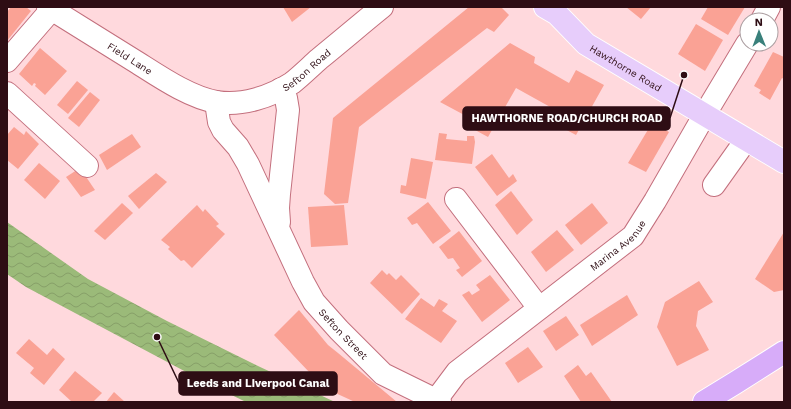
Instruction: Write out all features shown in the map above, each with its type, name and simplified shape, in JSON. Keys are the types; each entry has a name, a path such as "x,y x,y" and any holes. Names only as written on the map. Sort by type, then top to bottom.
{"highway":[{"path":"704,402 784,352"}],"main road":[{"name":"Hawthorne Road","path":"552,9 586,44 784,162"}],"street":[{"name":"Sefton Road","path":"216,102 242,102 269,95 281,89 292,82 382,7"},
{"path":"7,61 50,8"},
{"name":"Field Lane","path":"50,8 166,80 201,98 216,102"},
{"name":"Marina Avenue","path":"438,401 457,372 633,236 742,52"},
{"name":"Sefton Street","path":"281,89 286,98 288,110 279,194 279,220 281,234"},
{"path":"7,93 87,166"},
{"name":"Sefton Street","path":"216,102 219,122 223,130 238,147 248,164 303,282 314,302 338,330 383,374 438,401"},
{"path":"714,185 746,140"},
{"path":"456,199 539,308"}],"water":[{"path":"7,222 88,279 167,321 335,402 246,402 205,382 26,287 7,274"}],"building":[{"path":"11,7 26,7 31,11 7,41 7,12"},
{"path":"283,7 311,7 292,22"},
{"path":"469,7 501,7 509,15 494,32 487,28 359,127 348,203 335,204 324,194 333,118"},
{"path":"626,7 651,7 641,19"},
{"path":"708,7 745,7 742,12 739,12 739,17 728,35 701,19"},
{"path":"696,24 723,40 705,71 678,54"},
{"path":"510,43 535,57 534,63 569,83 576,70 604,85 576,135 546,119 552,108 516,88 488,137 464,124 468,117 440,102"},
{"path":"40,48 67,71 45,95 35,86 36,84 34,83 32,86 19,74"},
{"path":"773,52 784,57 784,79 782,78 770,100 759,93 761,90 754,86"},
{"path":"77,81 88,90 68,114 57,105"},
{"path":"90,92 100,100 79,127 68,118"},
{"path":"652,123 669,132 646,172 628,163"},
{"path":"14,127 24,135 26,131 39,144 18,169 7,160 7,135"},
{"path":"439,133 447,134 446,139 467,141 467,136 474,136 475,142 472,164 435,160"},
{"path":"132,134 141,147 107,170 99,155"},
{"path":"492,154 509,178 513,174 517,181 497,196 475,167"},
{"path":"411,158 433,162 426,199 400,193 401,185 406,186"},
{"path":"39,163 60,181 45,199 24,180"},
{"path":"80,168 95,190 81,197 66,177"},
{"path":"156,173 167,182 139,209 128,196"},
{"path":"511,191 533,220 517,235 495,205"},
{"path":"428,202 451,231 433,244 417,223 412,225 407,218"},
{"path":"122,203 133,213 105,240 94,231"},
{"path":"592,203 608,223 581,245 565,225"},
{"path":"197,205 203,212 205,209 219,224 216,226 225,234 192,268 184,260 181,261 168,249 170,247 161,240"},
{"path":"344,205 348,245 311,247 308,207"},
{"path":"557,230 574,250 546,272 531,252"},
{"path":"459,231 482,261 462,277 456,270 460,268 453,258 448,259 439,247"},
{"path":"784,232 784,290 774,292 755,279"},
{"path":"382,270 387,275 389,273 396,280 401,275 420,294 402,314 370,283"},
{"path":"490,275 510,300 482,322 462,295 469,291 472,295 480,290 476,285"},
{"path":"699,281 713,302 698,311 696,326 709,350 677,366 657,327 665,302"},
{"path":"627,295 638,315 592,346 580,325"},
{"path":"421,298 434,307 439,299 448,304 442,311 457,321 441,343 405,319"},
{"path":"299,310 328,345 397,402 355,402 307,380 310,373 274,335"},
{"path":"566,316 579,335 556,351 543,331"},
{"path":"29,339 47,355 53,348 65,359 44,385 30,373 34,368 16,353"},
{"path":"528,347 543,367 518,383 505,363"},
{"path":"578,365 586,376 591,372 612,402 581,402 564,376"},
{"path":"75,371 102,393 93,402 72,402 59,390"},
{"path":"114,392 125,402 106,402"}],"place":[{"name":"HAWTHORNE ROAD/CHURCH ROAD","path":"684,75"},
{"name":"Leeds and Liverpool Canal","path":"157,337"}]}
